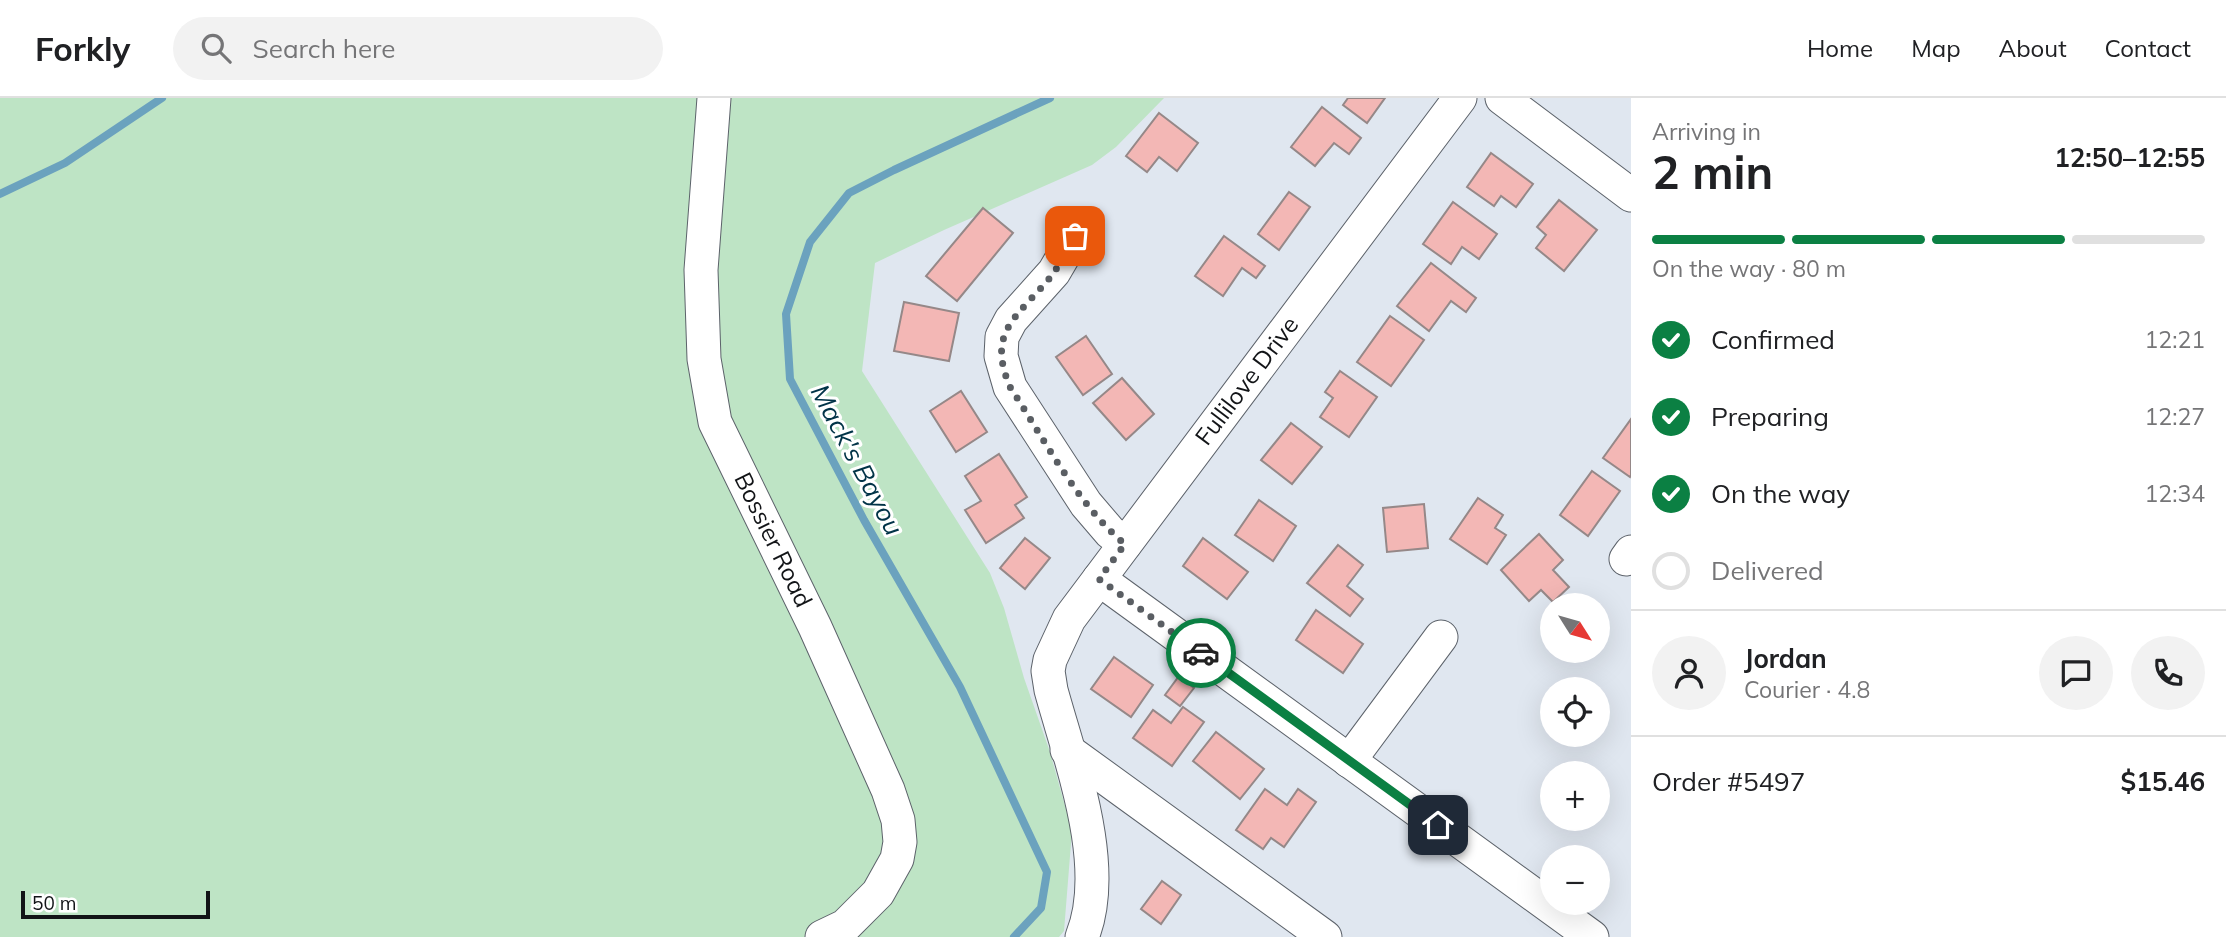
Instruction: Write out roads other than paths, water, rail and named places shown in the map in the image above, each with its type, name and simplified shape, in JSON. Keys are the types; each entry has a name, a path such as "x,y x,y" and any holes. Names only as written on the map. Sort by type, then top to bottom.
{"street":[{"name":"Bossier Road","path":"715,98 701,270 704,359 715,422 821,639 888,790 898,820 900,842 897,859 878,893 845,926 822,937"},
{"name":"Fullilove Drive","path":"1068,750 1048,671 1049,660 1060,634 1460,98"},
{"path":"1502,98 1631,195"},
{"path":"1075,236 1054,272 1011,320 1002,337 1001,356 1010,387 1086,504 1110,532 1125,544"},
{"path":"1099,579 1592,937"},
{"path":"1349,761 1441,637"},
{"path":"1068,750 1091,848 1089,919 1082,937"},
{"path":"1068,750 1325,937"}],"waterway":[{"name":"Mack's Bayou","path":"0,194 65,163 162,98"},
{"name":"Mack's Bayou","path":"1014,937 1041,908 1047,872 960,687 864,520 790,379 786,314 810,242 849,193 1050,98"}]}
